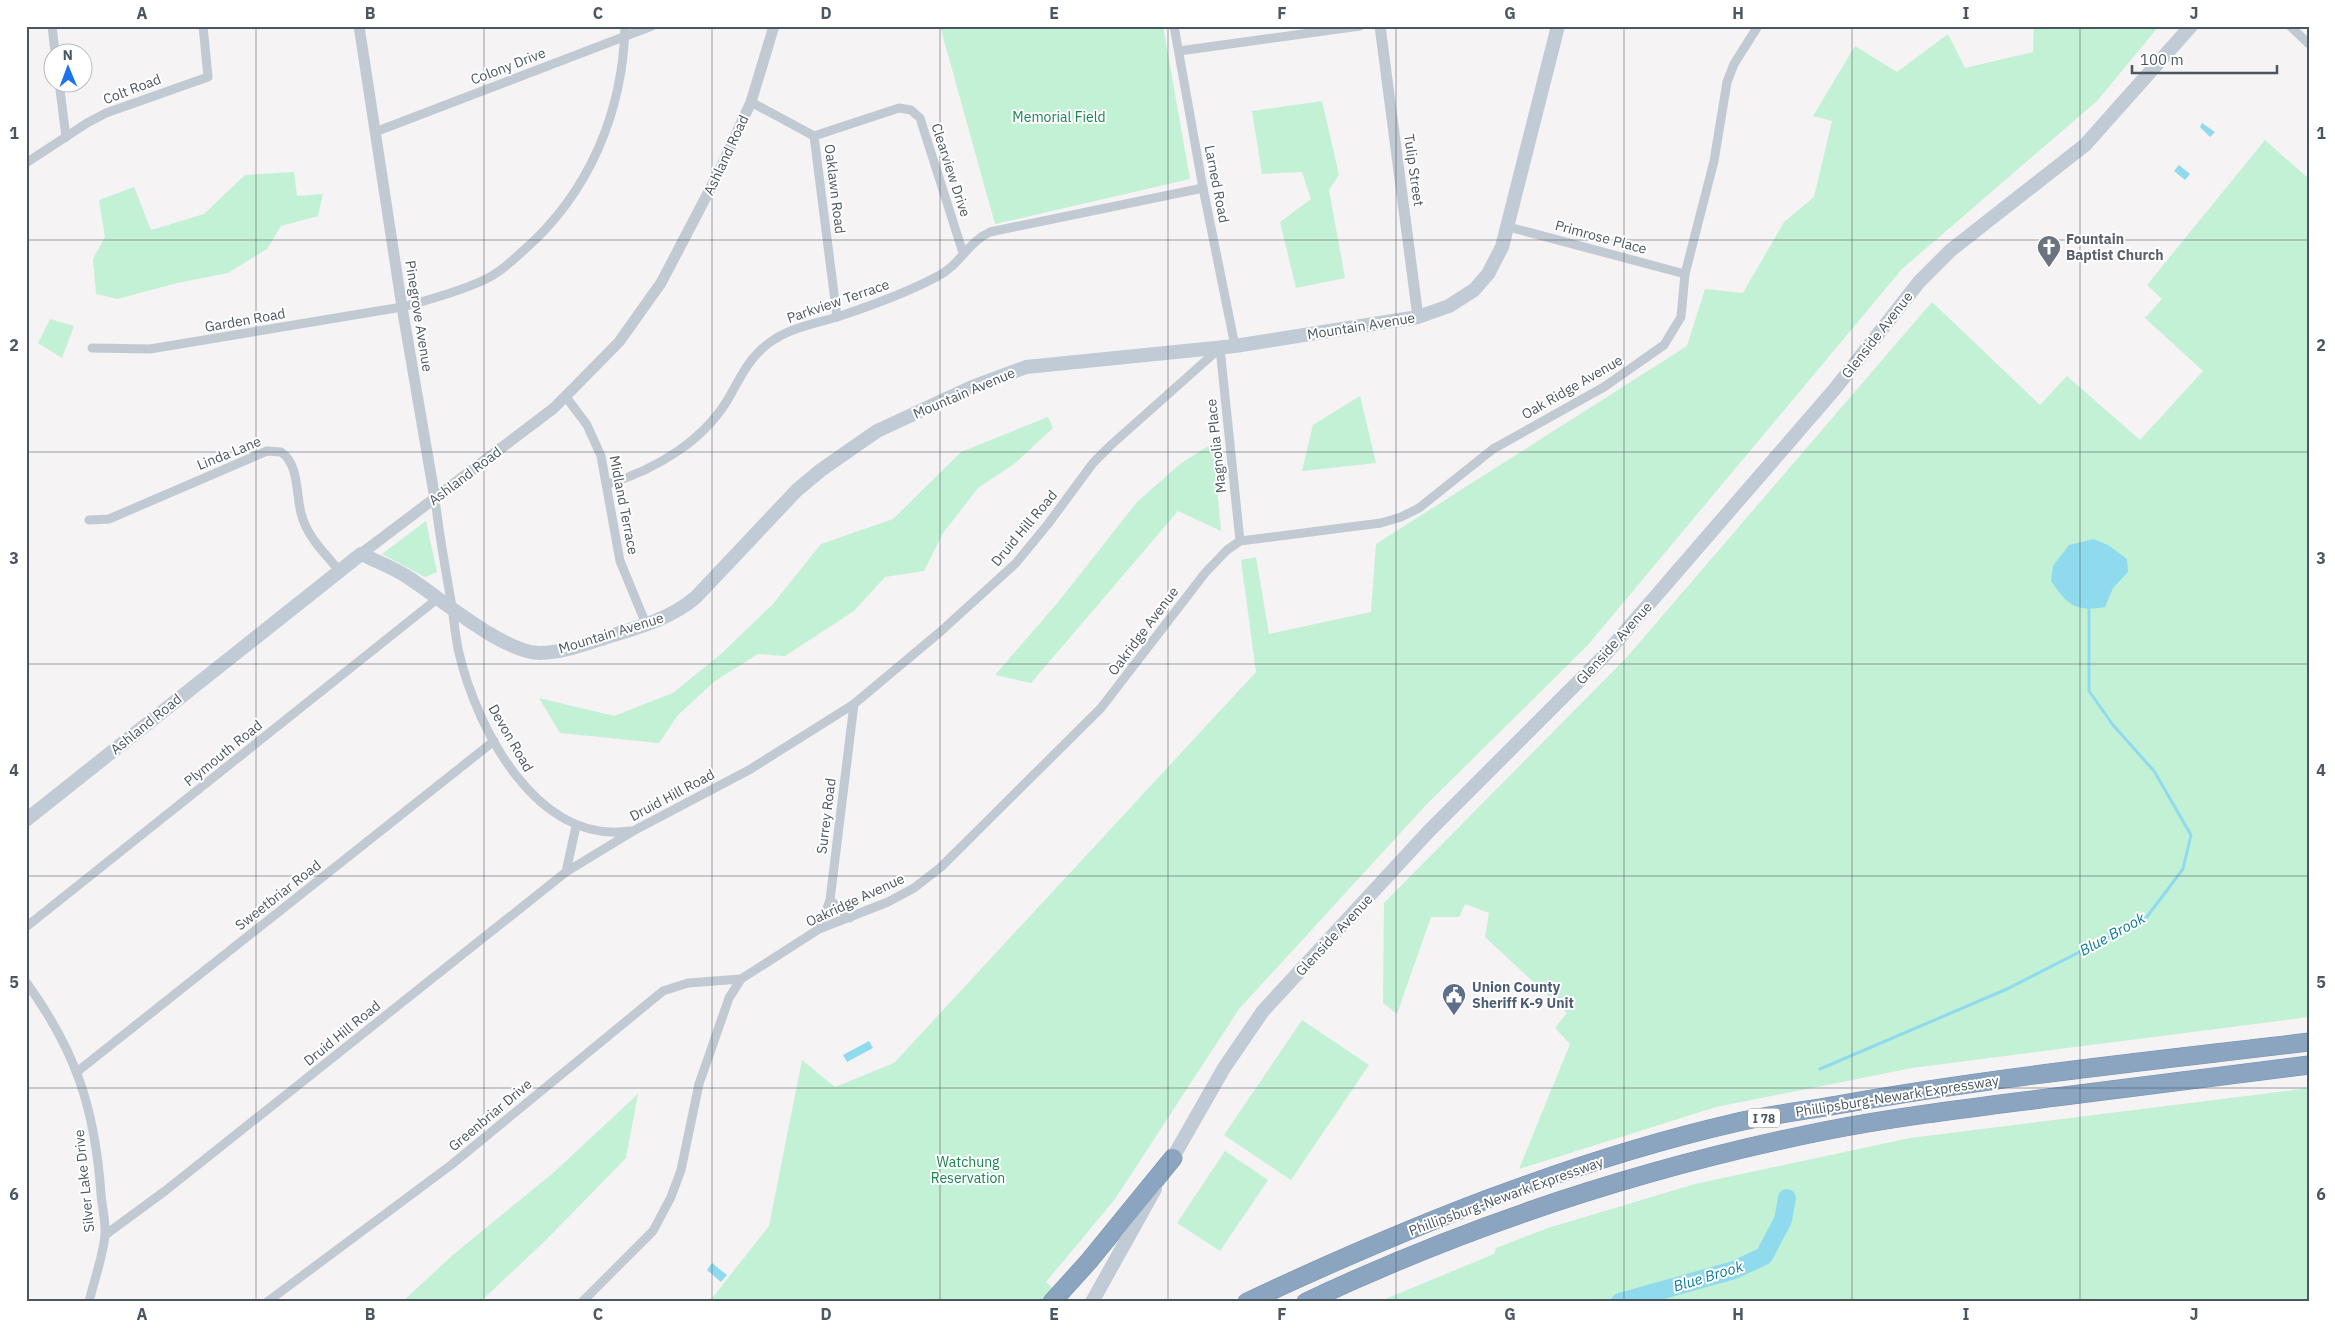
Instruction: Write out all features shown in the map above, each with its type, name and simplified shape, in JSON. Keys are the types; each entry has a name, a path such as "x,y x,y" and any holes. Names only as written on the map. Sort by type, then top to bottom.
{"highway":[{"name":"Phillipsburg-Newark Expressway","path":"1246,1302 1378,1243 1521,1187 1668,1140 1736,1123 1932,1088 2309,1042"},
{"name":"Phillipsburg-Newark Expressway","path":"1306,1302 1364,1274 1525,1214 1614,1183 1704,1159 1825,1131 1920,1115 2309,1065"},
{"path":"1052,1302 1089,1261 1173,1158"}],"main road":[{"name":"Mountain Avenue","path":"361,554 407,577 452,610 501,640 533,652 567,649 669,616 688,604 797,490 821,470 877,431 972,386 1026,367 1235,346 1418,317 1449,306 1474,290 1498,257 1509,227 1558,26"},
{"name":"Glenside Avenue","path":"1092,1302 1224,1068 1263,1011 1428,832 1604,656 1834,390 1920,282 1951,250 2085,144 2191,26"},
{"name":"Ashland Road","path":"26,820 361,554"}],"street":[{"path":"52,26 54,42"},
{"name":"Colt Road","path":"26,163 106,113 208,77 203,26"},
{"name":"Pinegrove Avenue","path":"359,26 402,307 452,610"},
{"name":"Garden Road","path":"92,348 150,349 402,307 431,299 486,279 511,261 556,218 575,193 604,138 621,78 625,26"},
{"name":"Colony Drive","path":"375,132 652,26"},
{"name":"Ashland Road","path":"361,554 566,397 620,342 662,283 718,174 751,102 774,26"},
{"name":"Larned Road","path":"1174,26 1235,346"},
{"path":"1179,51 1360,26"},
{"name":"Tulip Street","path":"1380,26 1418,317"},
{"name":"Oak Ridge Avenue","path":"1240,541 1381,523 1402,517 1418,508 1493,449 1604,387 1664,345 1681,317 1685,274 1714,161 1727,82 1734,64 1758,26"},
{"path":"2290,26 2309,44"},
{"path":"60,92 66,137"},
{"name":"Oaklawn Road","path":"751,102 814,136 837,317"},
{"name":"Clearview Drive","path":"814,136 899,108 912,110 920,118 963,253"},
{"name":"Parkview Terrace","path":"608,484 648,469 690,442 715,417 731,394 747,364 771,341 791,330 877,304 941,275 974,242 990,232 1204,188"},
{"name":"Primrose Place","path":"1509,227 1685,274"},
{"name":"Magnolia Place","path":"1220,348 1240,541"},
{"name":"Druid Hill Road","path":"105,1235 165,1191 566,872 635,830 749,770 854,704 940,632 1016,563 1094,463 1111,445 1220,348"},
{"name":"Midland Terrace","path":"566,397 595,440 608,484 613,527 620,561 646,624"},
{"name":"Linda Lane","path":"89,520 109,519 267,451 282,452 290,460 301,514 306,527 313,539 339,570"},
{"name":"Oakridge Avenue","path":"582,1302 653,1231 671,1197 681,1170 699,1084 729,998 741,979 819,929 850,918 914,888 941,867 1101,708 1204,573 1227,550 1240,541"},
{"name":"Plymouth Road","path":"26,927 437,599"},
{"name":"Devon Road","path":"452,610 459,653 471,694 494,741 516,776 535,797 576,826 598,831 635,830"},
{"name":"Surrey Road","path":"819,929 830,900 854,704"},
{"name":"Sweetbriar Road","path":"78,1071 494,741"},
{"path":"566,872 576,826"},
{"path":"830,900 850,918"},
{"name":"Greenbriar Drive","path":"268,1302 451,1165 663,991 688,982 741,979"},
{"name":"Silver Lake Drive","path":"26,982 59,1032 78,1071 92,1124 99,1161 105,1235 89,1302"}],"green space":[{"name":"Memorial Field","path":"940,26 1163,26 1190,179 995,224"},
{"name":"Watchung Reservation","path":"2034,26 2159,26 2097,101 1902,269 1587,646 1426,805 1239,1009 1115,1199 1046,1282 1068,1302 709,1302 769,1226 802,1060 835,1087 894,1063 1256,672 1241,560 1256,557 1269,634 1371,612 1376,544 1687,346 1705,289 1743,293 1784,222 1814,197 1832,121 1813,116 1855,46 1897,72 1948,34 1965,68 2033,52"},
{"path":"1322,101 1339,175 1329,190 1345,278 1296,288 1280,222 1311,199 1302,172 1262,174 1252,111"},
{"path":"2265,140 2309,179 2309,1017 1912,1068 1716,1107 1519,1169 1570,1044 1555,1028 1567,1013 1485,937 1489,913 1465,904 1459,917 1431,917 1397,1014 1383,1003 1384,903 1627,657 1932,302 2040,405 2067,376 2140,440 2203,371 2145,318 2162,299 2147,285"},
{"path":"294,172 297,196 323,194 318,216 281,226 267,249 228,273 177,283 117,299 96,294 93,259 105,237 99,200 134,187 151,230 204,214 245,175"},
{"path":"50,319 74,326 62,358 38,343"},
{"path":"1360,396 1376,463 1302,471 1313,425"},
{"path":"1048,417 1053,428 1014,464 978,488 943,533 924,571 885,577 854,611 785,656 758,654 715,681 678,715 659,743 560,733 539,698 614,716 673,693 721,654 772,605 821,544 893,519 961,452"},
{"path":"1213,443 1221,531 1178,511 1031,683 995,675 1059,601 1137,502 1180,464"},
{"path":"426,521 437,572 425,577 382,554"},
{"path":"1302,1020 1369,1065 1291,1180 1224,1135"},
{"path":"2309,1088 2309,1302 1378,1302 1494,1254 1496,1248 1548,1228 1695,1184 1910,1138"},
{"path":"638,1094 626,1158 545,1241 480,1302 402,1302 454,1254 553,1173"},
{"path":"1225,1151 1268,1180 1220,1251 1177,1223"}],"water":[{"path":"2202,123 2215,132 2210,137 2200,127"},
{"path":"2179,165 2190,174 2185,180 2174,171"},
{"path":"2093,539 2108,545 2127,559 2128,572 2113,588 2105,607 2079,607 2067,601 2051,581 2053,566 2069,545"},
{"path":"869,1041 873,1048 847,1062 843,1055"},
{"path":"712,1263 727,1275 721,1282 707,1270"}],"waterway":[{"name":"Blue Brook","path":"1820,1069 2007,989 2146,918 2183,869 2191,835 2154,771 2113,725 2089,691 2089,605"},
{"name":"Blue Brook","path":"1620,1302 1734,1270 1764,1256 1783,1220 1787,1198"}],"place":[{"name":"Fountain Baptist Church","path":"2049,268"},
{"name":"Union County Sheriff K-9 Unit","path":"1454,1016"}]}
